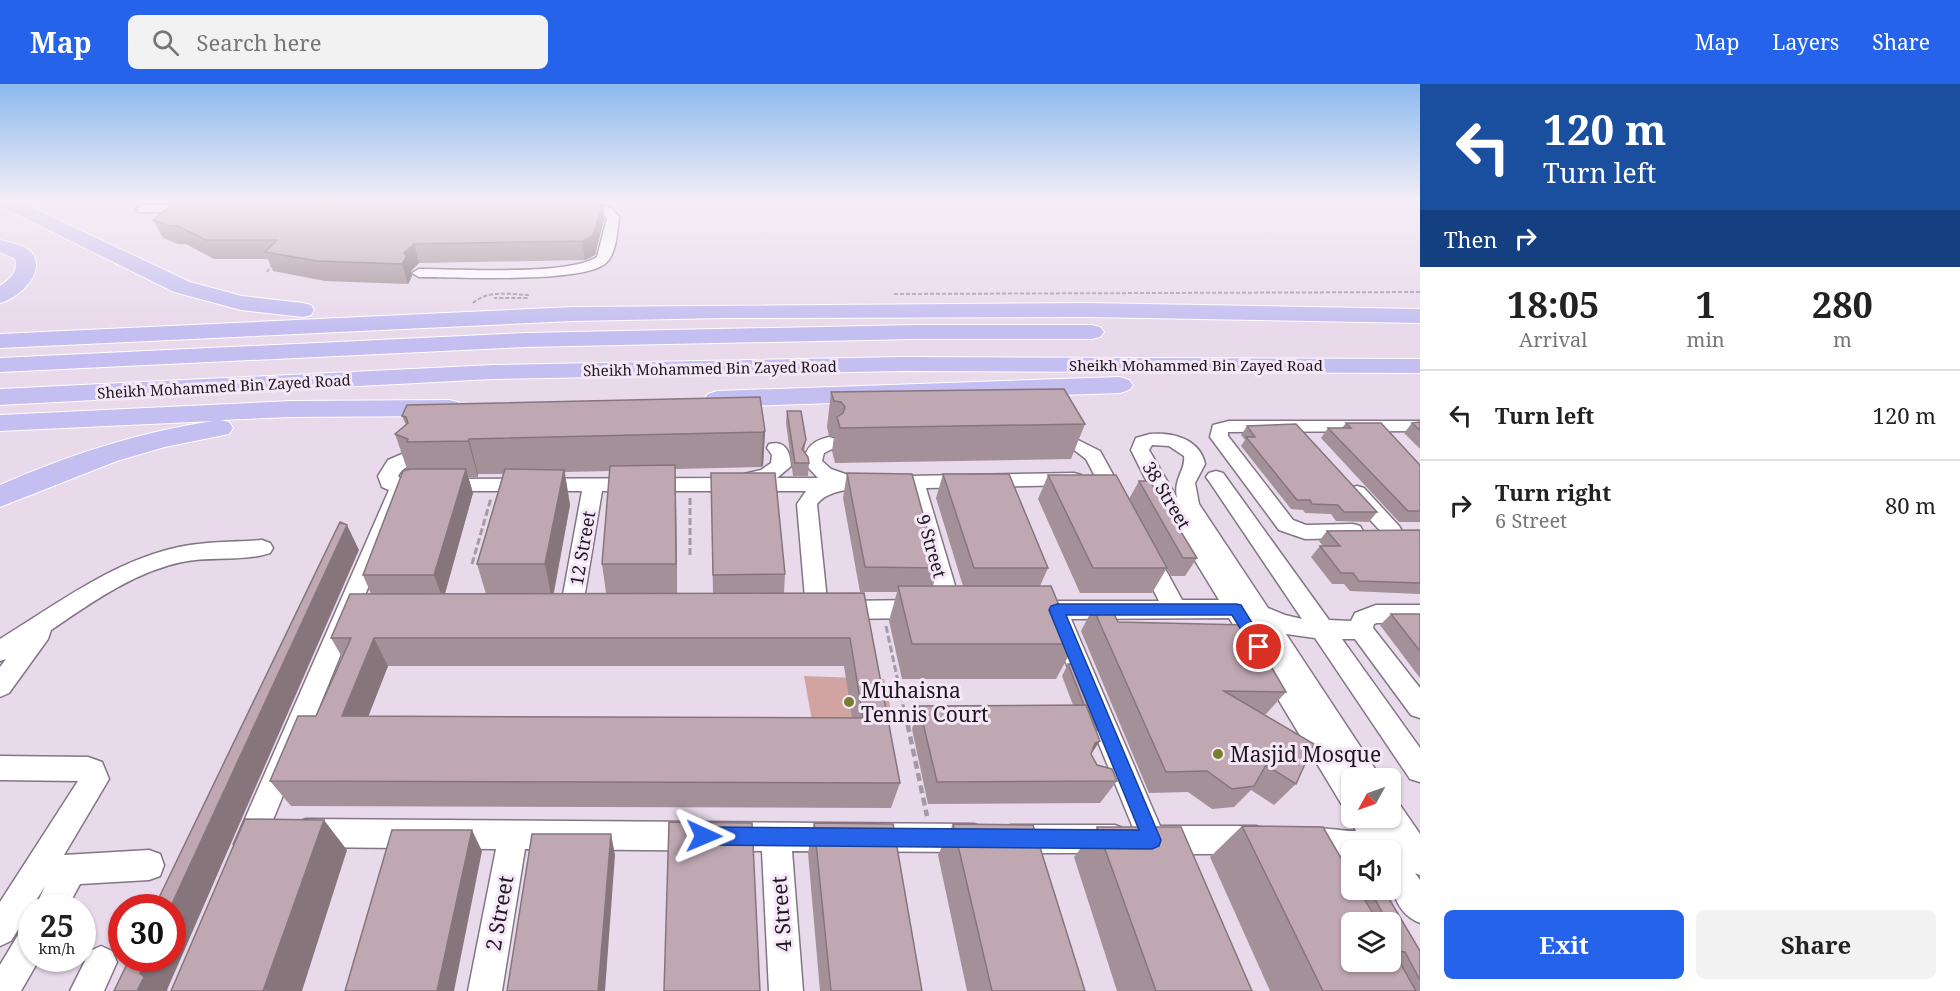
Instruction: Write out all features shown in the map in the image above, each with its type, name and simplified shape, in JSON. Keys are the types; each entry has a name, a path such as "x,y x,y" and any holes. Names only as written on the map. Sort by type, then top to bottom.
{"highway":[{"path":"92,243 182,287 241,303 315,311 573,314 869,309 1420,316"},
{"path":"0,246 21,252 27,259 28,267 22,279 0,296"},
{"path":"1087,310 1232,305 1420,305"},
{"path":"0,341 573,314"},
{"name":"Sheikh Mohammed Bin Zayed Road","path":"0,365 353,347 673,336 914,332 1420,331"},
{"name":"Sheikh Mohammed Bin Zayed Road","path":"0,397 493,372 903,364 1408,365"},
{"path":"697,399 1275,380 1408,365"},
{"path":"0,423 273,409 370,410 472,407"},
{"path":"0,497 94,459 181,435 271,421 370,410"}],"street":[{"path":"419,273 569,271 589,268 604,258 607,243"},
{"path":"1344,478 1401,531 1305,532 1292,528 1282,520 1218,432 1223,427 1229,426 1420,426"},
{"path":"1296,426 1312,443"},
{"path":"1379,426 1395,442"},
{"name":"38 Street","path":"1341,778 1144,459 1140,450 1143,442 1153,438 1169,440 1184,446 1193,455 1195,464 1185,484 1189,505 1360,768"},
{"path":"829,442 815,450 812,456 816,468 824,473 861,483"},
{"path":"1078,446 1093,454 1127,519"},
{"path":"713,484 775,472 783,460 776,448"},
{"path":"409,457 395,464 388,476 389,482 394,486 831,484 1106,479"},
{"path":"1216,477 1312,629 1420,770"},
{"name":"9 Street","path":"914,482 951,609"},
{"name":"12 Street","path":"571,610 593,484"},
{"path":"777,484 797,497 807,514"},
{"path":"818,610 807,504 812,496 831,484"},
{"path":"241,864 357,611 393,499 416,486"},
{"path":"1138,539 1175,609"},
{"path":"0,651 112,582 150,563 189,553 262,548"},
{"path":"794,610 974,609"},
{"path":"1010,609 1236,609"},
{"path":"547,611 595,610"},
{"path":"1057,610 1112,776 1152,840"},
{"path":"1260,614 1279,624 1312,629 1361,630"},
{"path":"1420,614 1368,615 1360,624 1361,630 1420,707"},
{"path":"0,686 47,622"},
{"path":"1280,645 1288,635 1312,629"},
{"path":"0,768 88,770 95,774 92,784 0,930"},
{"path":"254,833 1305,841 1328,845 1381,837 1420,860"},
{"name":"2 Street","path":"484,991 513,835"},
{"name":"4 Street","path":"776,837 786,991"},
{"path":"1381,837 1420,908"},
{"path":"1034,839 1044,872"},
{"path":"1305,841 1320,870"},
{"path":"38,871 149,865"},
{"path":"58,894 72,869"},
{"path":"87,991 101,962"},
{"path":"3,991 18,965"}],"path":[{"path":"267,272 274,263"},
{"path":"489,295 528,295 527,298 494,298"},
{"path":"690,484 690,556"},
{"path":"472,564 495,485"},
{"path":"882,609 932,838"}],"shaded area":[{"name":"Muhaisna Tennis Court","path":"804,676 884,679 894,724 813,726"}],"building":[{"path":"274,243 452,243 414,244 404,253 407,256 402,264 317,261 265,252"},
{"path":"1064,389 1085,424 840,428 837,417 843,413 845,407 841,402 834,401 831,392"},
{"path":"760,397 765,431 763,432 407,442 408,439 395,434 408,423 406,417 402,416 407,405"},
{"path":"787,411 801,411 806,440 802,449 809,463 795,463"},
{"path":"1420,422 1420,430 1412,423"},
{"path":"1346,423 1381,423 1420,465 1420,511 1408,511 1328,428 1351,428"},
{"path":"1296,424 1377,512 1344,512 1338,505 1312,504 1310,500 1297,500 1246,437 1255,437 1247,426"},
{"path":"675,465 676,564 602,564 610,466"},
{"path":"466,469 434,575 363,575 403,471"},
{"path":"505,469 564,470 545,564 477,564"},
{"path":"711,473 775,473 785,574 713,575"},
{"path":"847,473 912,474 938,568 865,567"},
{"path":"943,474 1009,474 1048,568 974,568"},
{"path":"1048,475 1116,475 1167,568 1093,568"},
{"path":"1139,481 1150,481 1197,558 1183,558"},
{"path":"340,522 347,525 176,894 161,894"},
{"path":"1420,530 1420,583 1359,581 1353,573 1341,573 1320,546 1340,546 1327,531"},
{"path":"898,586 1051,586 1075,644 912,644"},
{"path":"864,593 900,783 270,781 298,716 316,716 351,638 331,638 350,594","holes":["374,638 850,638 863,718 342,716"]},
{"path":"1093,608 1111,608 1118,622 1247,625 1286,692 1224,691 1314,744 1296,784 1266,765 1254,786 1232,789 1207,771 1166,772"},
{"path":"1391,614 1420,614 1420,651"},
{"path":"1068,664 1077,664 1102,724 1094,724"},
{"path":"1086,705 1100,741 1095,743 1091,754 1097,765 1112,769 1117,781 937,782 919,706"},
{"path":"245,819 324,820 263,991 171,991 179,972 186,972 186,956"},
{"path":"669,822 752,823 760,991 664,991"},
{"path":"814,823 893,824 922,991 831,991"},
{"path":"953,824 1033,825 1085,991 992,991"},
{"path":"1242,826 1323,827 1341,858 1341,900 1365,900 1372,912 1341,912 1341,972 1401,972 1401,964 1416,991 1323,991"},
{"path":"1097,827 1181,827 1252,991 1156,991"},
{"path":"392,830 472,830 437,991 345,991"},
{"path":"532,834 611,834 598,991 507,991"},
{"path":"1375,900 1390,900 1397,912 1382,912"},
{"path":"1401,919 1420,951 1420,980 1405,952 1401,952"},
{"path":"123,972 140,972 144,977 137,991 114,991"}],"place":[{"name":"Muhaisna Tennis Court","path":"849,702"},
{"name":"Masjid Mosque","path":"1218,754"}],"route":[{"path":"704,836 1152,840 1057,610 1236,609 1259,647"}]}
